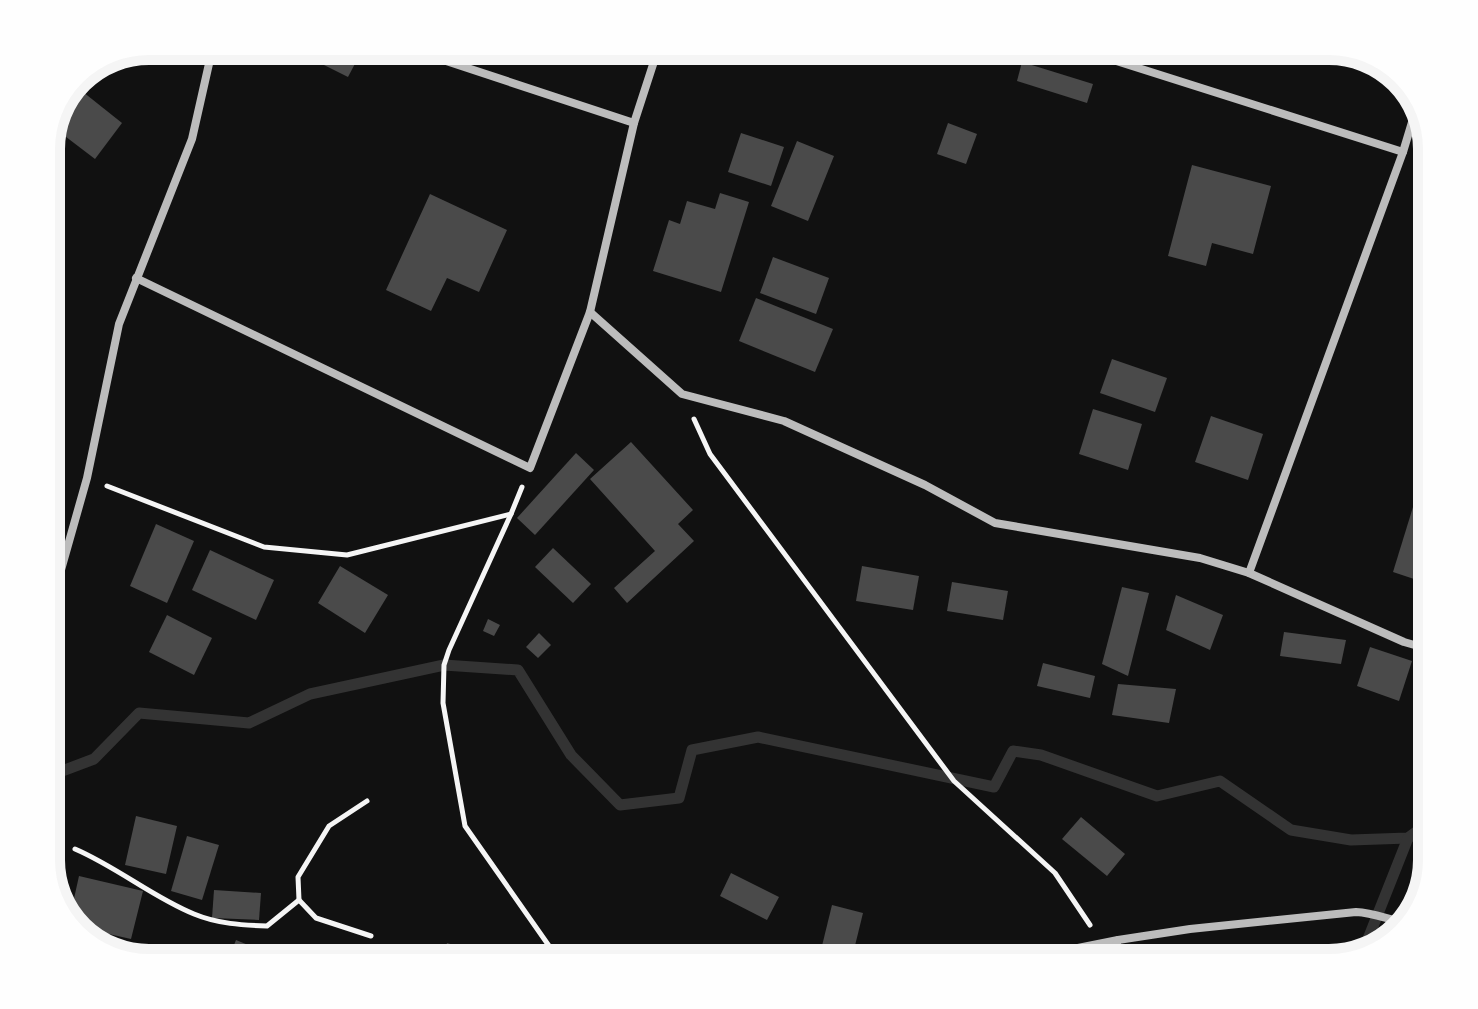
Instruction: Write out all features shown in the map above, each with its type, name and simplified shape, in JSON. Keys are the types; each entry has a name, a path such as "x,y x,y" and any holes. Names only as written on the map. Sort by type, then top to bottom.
{"street":[{"path":"60,573 87,478 119,324 192,139 210,60"},
{"path":"443,60 634,123"},
{"path":"136,278 530,468 590,312 634,123 654,60"},
{"path":"1113,60 1403,152"},
{"path":"1249,573 1413,120"},
{"path":"590,312 682,394 796,426 925,485 995,523 1200,558 1249,573 1418,646"},
{"path":"1073,949 1190,929 1356,912 1377,913 1385,920 1393,921"},
{"path":"1115,949 1118,940"}],"path":[{"path":"682,394 710,454 954,781 1055,873 1101,943"},
{"path":"530,468 449,650 444,665 443,703 465,826 551,949"},
{"path":"87,478 264,547 347,555 511,514"},
{"path":"367,801 329,826 298,877 299,900 316,918 371,936"},
{"path":"60,843 111,864 192,914 223,924 267,926 299,900"}],"building":[{"path":"314,60 357,60 348,77"},
{"path":"1022,62 1093,84 1087,103 1017,81"},
{"path":"82,91 122,123 95,159 62,134 67,115"},
{"path":"948,123 977,134 966,164 937,154"},
{"path":"741,133 784,147 771,186 728,172"},
{"path":"797,141 834,156 808,221 771,206"},
{"path":"1192,165 1271,186 1253,254 1212,243 1206,266 1168,256"},
{"path":"720,193 749,202 721,292 653,271 669,220 680,224 687,201 715,209"},
{"path":"430,194 507,230 479,292 447,278 431,311 386,290"},
{"path":"773,257 829,278 816,314 760,293"},
{"path":"756,298 833,329 815,372 739,341"},
{"path":"1112,359 1167,378 1155,412 1100,393"},
{"path":"1093,409 1142,424 1128,470 1079,454"},
{"path":"1211,416 1263,434 1248,480 1195,462"},
{"path":"631,442 693,510 678,524 694,541 627,603 614,588 655,551 590,479"},
{"path":"576,453 594,470 535,535 517,518"},
{"path":"1417,494 1418,494 1418,580 1393,572"},
{"path":"156,524 194,541 167,603 130,586"},
{"path":"553,548 591,584 573,603 535,567"},
{"path":"210,550 274,580 256,620 192,590"},
{"path":"340,566 388,595 365,633 318,603"},
{"path":"862,566 919,576 913,610 856,601"},
{"path":"952,582 1008,591 1003,620 947,611"},
{"path":"1122,587 1149,593 1128,676 1102,664"},
{"path":"1176,595 1223,615 1210,650 1166,630"},
{"path":"167,615 212,638 194,675 149,652"},
{"path":"488,619 500,625 494,636 483,631"},
{"path":"1284,632 1346,640 1341,664 1280,656"},
{"path":"539,633 551,645 538,658 526,647"},
{"path":"1370,647 1412,661 1399,701 1357,686"},
{"path":"1043,663 1095,676 1090,698 1037,686"},
{"path":"1118,684 1176,689 1169,723 1112,715"},
{"path":"136,816 177,826 166,874 125,865"},
{"path":"1081,817 1125,854 1107,876 1062,839"},
{"path":"187,836 219,845 202,900 171,891"},
{"path":"731,873 779,897 767,920 720,896"},
{"path":"79,876 143,891 131,939 96,931 72,906"},
{"path":"214,890 261,893 259,920 212,918"},
{"path":"832,905 863,913 854,949 821,949"},
{"path":"236,940 258,949 232,949"},
{"path":"447,943 468,949 445,949"}],"waterway":[{"path":"60,772 94,759 139,713 249,723 310,694 444,665 518,670 571,755 620,805 679,798 692,750 758,737 994,787 1013,751 1041,755 1157,796 1220,781 1291,830 1351,840 1408,838 1418,831"},
{"path":"1368,940 1408,838"}]}
